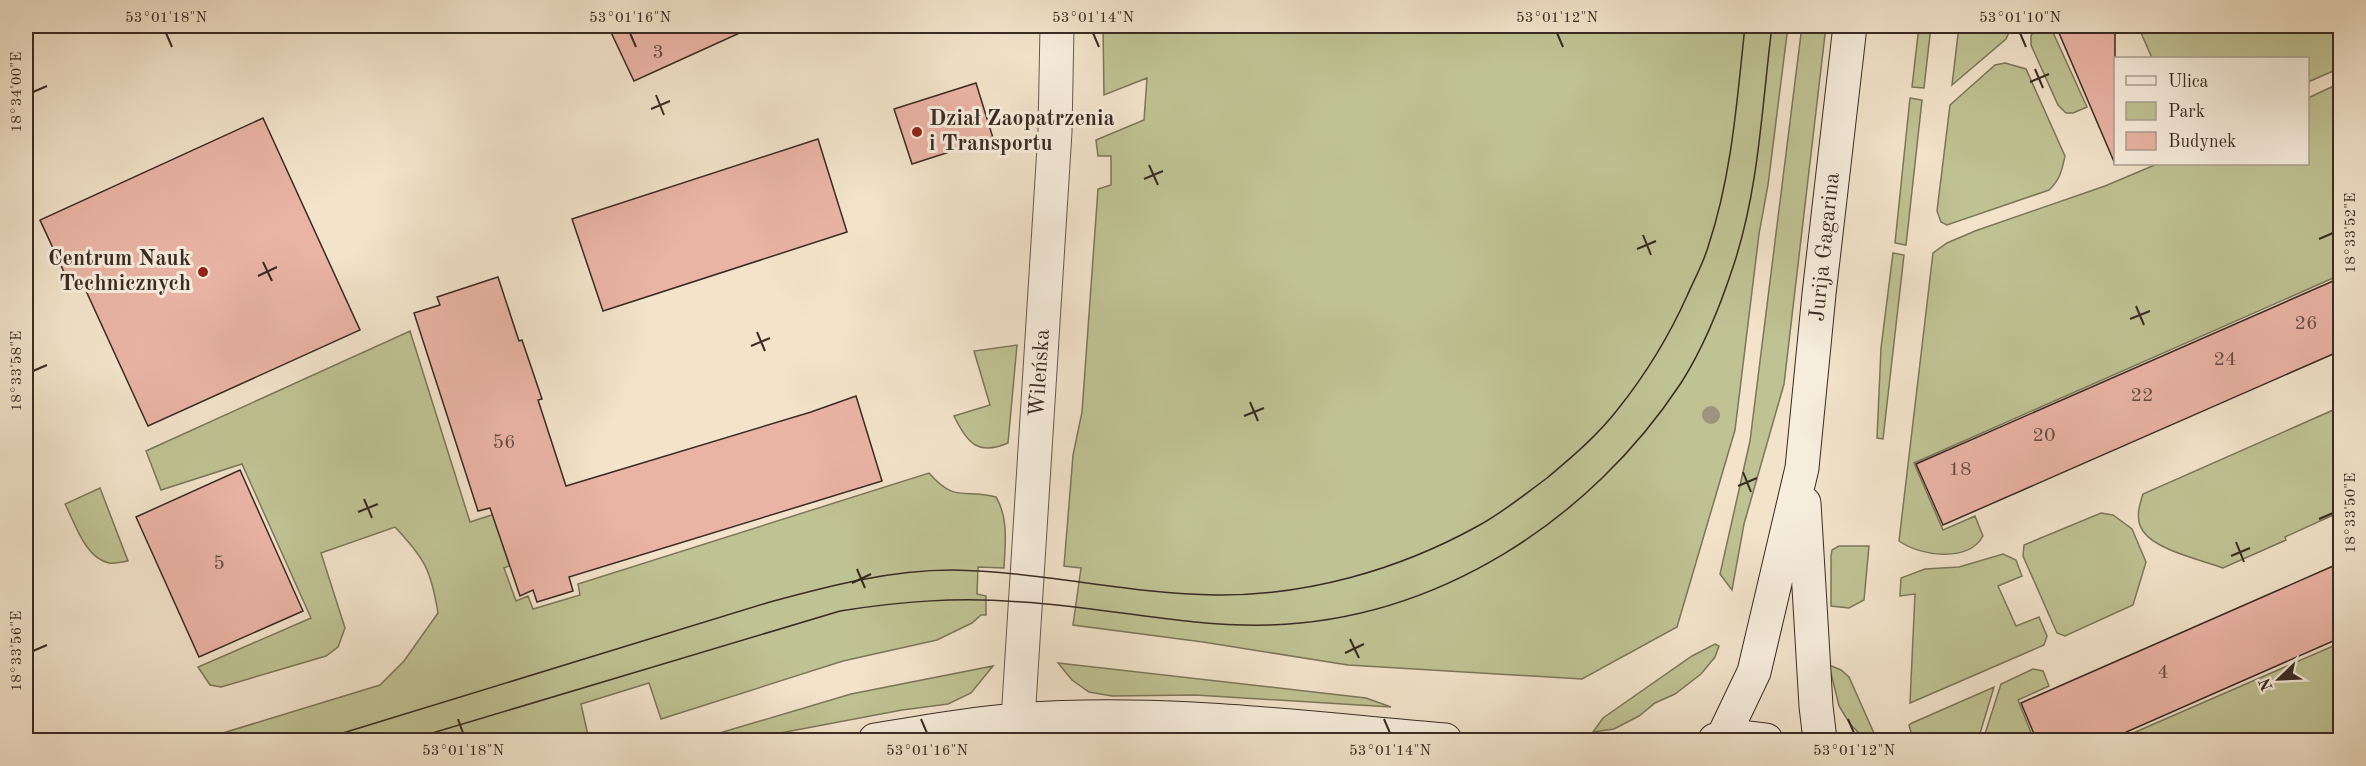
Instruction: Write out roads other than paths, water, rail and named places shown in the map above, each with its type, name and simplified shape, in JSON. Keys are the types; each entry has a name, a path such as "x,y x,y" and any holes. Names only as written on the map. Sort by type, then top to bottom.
{"street":[{"name":"Wileńska","path":"1018,720 1055,132 1057,26"},
{"name":"Jurija Gagarina","path":"1718,740 1754,672 1802,468 1820,284 1850,26"},
{"name":"Jurija Gagarina","path":"1802,468 1820,741"},
{"path":"875,741 1018,720 1095,717 1182,718 1445,741"},
{"path":"1718,740 1750,738 1766,741"}],"tram line":[{"path":"320,740 770,602 882,576 929,571 985,571 1183,594 1250,594 1284,591 1350,578 1383,568 1446,542 1503,510 1547,478 1584,445 1602,428 1628,396 1665,340 1701,266 1716,220 1728,165 1745,26"},
{"path":"409,740 840,611 931,601 975,600 1053,605 1207,623 1269,625 1331,619 1391,604 1449,583 1504,554 1555,519 1602,478 1644,433 1681,383 1718,310 1742,235 1759,146 1772,26"}],"place":[{"name":"Dział Zaopatrzenia i Transportu","path":"917,132"},
{"name":"Centrum Nauk Technicznych","path":"203,272"}]}
